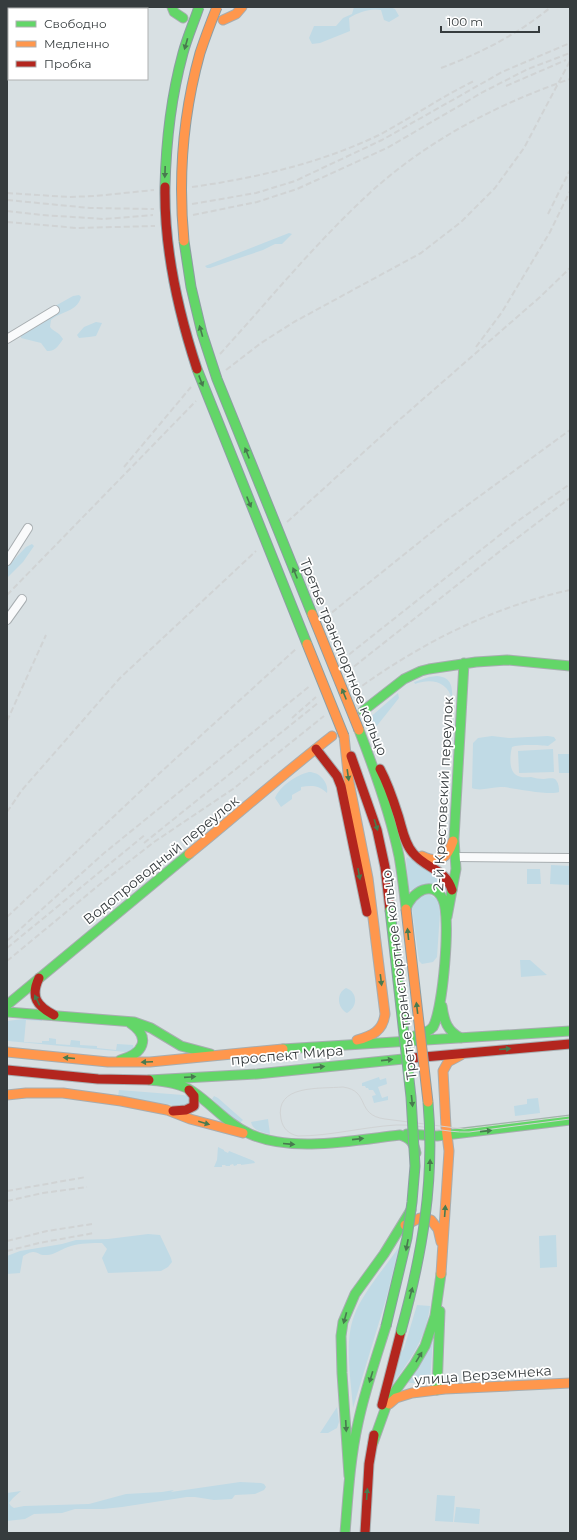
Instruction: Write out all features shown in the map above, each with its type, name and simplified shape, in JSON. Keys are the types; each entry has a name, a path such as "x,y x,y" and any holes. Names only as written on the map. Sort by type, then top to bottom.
{"main road":[{"path":"172,7 174,12 183,18"},
{"name":"Третье транспортное кольцо","path":"199,7 186,44 175,86 166,147 166,226 174,292 189,348 202,385 344,736 377,830 385,867 412,1103 415,1157 414,1184 408,1239 386,1326 359,1419 349,1476"},
{"name":"Третье транспортное кольцо","path":"216,7 191,90 183,148 181,175 182,224 190,289 201,331 217,379 369,755 392,826 400,865 406,910 428,1101 431,1157 430,1186 423,1242 373,1443"},
{"path":"223,20 236,14 242,7"},
{"path":"363,711 396,685 413,674 429,669 464,663 507,660 570,666"},
{"name":"2-й Крестовский переулок","path":"399,1042 431,1029 436,1020 441,997 446,925 452,895 456,857 454,839 464,663"},
{"name":"Водопроводный переулок","path":"7,1005 267,790 286,772 332,736"},
{"path":"343,1045 379,1031 384,1023 385,1008 364,856 349,782 344,736"},
{"path":"316,749 337,776 342,786 366,906 376,941"},
{"path":"369,755 381,770 410,850 419,859 450,881 452,895"},
{"path":"402,826 413,848 421,855 431,860 440,860 445,858 454,839"},
{"path":"406,910 408,901 416,892 426,889 436,892 440,895 444,903 446,925"},
{"path":"39,978 34,990 36,1000 44,1009 54,1015"},
{"name":"2-й Крестовский переулок","path":"441,997 445,1025 452,1034 461,1038"},
{"path":"7,1012 140,1023 178,1045 195,1051 228,1054"},
{"path":"108,1062 125,1059 136,1055 139,1052 142,1043 140,1029 136,1026 118,1020"},
{"name":"проспект Мира","path":"7,1052 108,1062 150,1062 343,1045 570,1031"},
{"name":"проспект Мира","path":"7,1070 116,1080 151,1080 295,1070 466,1052 570,1044"},
{"path":"365,1533 369,1464 373,1443 383,1413 393,1395 420,1355 429,1337 435,1316 443,1250 449,1151 443,1071 448,1062 466,1052"},
{"path":"151,1080 184,1087 197,1093 234,1126 251,1135"},
{"path":"167,1110 186,1110 194,1106 194,1096 184,1087"},
{"path":"7,1095 26,1093 63,1093 120,1101 167,1110 204,1123 274,1142 302,1145 400,1135 447,1135 570,1120"},
{"path":"345,1533 349,1476 341,1336 347,1310 355,1294 401,1228 412,1206 416,1159 412,1143 409,1138 400,1135"},
{"path":"401,1228 416,1219 424,1218 431,1220 436,1224 438,1229 443,1250"},
{"path":"437,1390 441,1272"},
{"name":"улица Верземнека","path":"383,1413 390,1402 401,1395 437,1390 570,1383"}],"street":[{"path":"7,338 55,310"},
{"path":"7,561 28,528"},
{"path":"7,620 22,599"},
{"path":"456,857 570,858"}],"shaded area":[{"path":"354,7 390,7 395,9 399,16 389,22 384,20 381,10 365,11 349,18 350,31 320,43 312,44 309,38 314,26 336,26 343,18 352,14"},
{"path":"289,233 292,234 282,244 275,244 263,250 210,268 205,266"},
{"path":"79,295 81,297 76,306 51,320 50,327 63,339 55,349 47,351 41,343 21,338 21,335 40,325 49,317 48,310 73,296"},
{"path":"96,322 102,323 96,336 79,338 77,335 84,327"},
{"path":"32,544 34,546 23,562 7,578 7,567 26,547"},
{"path":"437,676 446,678 449,681 452,687 452,700 447,689 443,685 433,681 415,684 414,682"},
{"path":"398,693 399,698 372,732 367,720"},
{"path":"492,736 509,738 554,737 556,740 548,746 524,745 512,747 510,763 515,774 520,777 555,779 558,784 559,792 548,793 503,787 479,789 472,788 473,743 478,738"},
{"path":"553,749 554,772 519,773 518,751"},
{"path":"558,754 570,754 570,773 559,773"},
{"path":"309,772 317,774 323,779 327,786 327,793 321,788 315,786 301,787 301,790 292,795 292,799 281,807 275,798 281,789 294,778"},
{"path":"407,857 444,878 446,890 409,890"},
{"path":"551,865 570,866 570,885 550,884"},
{"path":"527,869 540,869 541,884 527,884"},
{"path":"429,894 438,900 440,913 437,957 433,962 422,964 419,961 412,909 416,897"},
{"path":"520,960 530,960 547,975 521,977"},
{"path":"346,988 353,993 355,1000 355,1004 347,1013 341,1008 339,1000 341,993"},
{"path":"23,1017 42,1020 26,1020 24,1042 42,1043 42,1041 49,1041 49,1038 56,1039 56,1044 70,1045 71,1040 80,1041 80,1045 97,1046 97,1048 116,1050 117,1044 133,1045 134,1050 126,1052 8,1041 7,1021 23,1019"},
{"path":"379,1077 380,1080 386,1078 387,1084 378,1087 382,1098 388,1096 388,1100 374,1103 372,1096 376,1095 373,1090 369,1090 365,1086 362,1086 362,1083"},
{"path":"119,1090 183,1095 188,1096 191,1101 184,1107 118,1096"},
{"path":"214,1096 243,1120 239,1124 212,1099"},
{"path":"538,1098 540,1113 515,1116 514,1106 527,1104 527,1099"},
{"path":"268,1119 270,1134 256,1129 251,1122"},
{"path":"218,1147 228,1153 229,1151 254,1161 255,1163 241,1165 237,1164 234,1166 233,1164 230,1166 222,1165 222,1167 214,1167 217,1160"},
{"path":"148,1234 160,1235 171,1258 172,1262 168,1267 161,1271 108,1273 102,1258 107,1249 102,1243 94,1243 75,1245 50,1255 43,1255 34,1252 28,1253 23,1256 20,1273 7,1274 7,1256 20,1251 62,1244 76,1240 108,1239"},
{"path":"556,1235 557,1267 540,1268 539,1236"},
{"path":"399,1247 387,1296 353,1408 349,1338 354,1316 362,1299"},
{"path":"417,1305 430,1306 425,1328 417,1348 393,1384 401,1353 404,1348"},
{"path":"433,1339 430,1382 409,1383 408,1382"},
{"path":"337,1407 339,1422 337,1428 328,1433 320,1433"},
{"path":"240,1482 261,1483 266,1487 264,1490 255,1494 235,1495 232,1499 214,1500 187,1497 122,1507 75,1509 62,1513 34,1514 25,1519 7,1521 7,1493 21,1491 9,1503 14,1508 24,1506 89,1504 126,1494 174,1490 171,1492"},
{"path":"437,1495 455,1496 453,1522 435,1521"},
{"path":"456,1507 480,1509 479,1524 454,1522"}],"tram line":[{"path":"570,1116 464,1129 385,1119 376,1117 370,1113 357,1093 352,1089 343,1087 311,1089 291,1094 284,1100 281,1108 281,1119 283,1126 289,1132 298,1136 322,1135 396,1125 469,1132 570,1119"}],"railway":[{"path":"441,68 499,42 526,26 551,7"},
{"path":"192,204 256,193 295,181 382,140 502,72 570,43"},
{"path":"193,215 257,202 297,189 387,148 483,92 528,69 570,53"},
{"path":"506,86 566,60"},
{"path":"226,370 261,343 294,322 421,253 461,222 495,188 524,148 570,61"},
{"path":"220,354 333,229 373,190 395,172 441,139 466,125 517,100 570,79"},
{"path":"192,187 264,174 334,154 379,135 474,81"},
{"path":"548,214 570,170"},
{"path":"7,193 69,197 154,190"},
{"path":"476,347 502,312 550,232 570,191"},
{"path":"7,200 90,208 154,209"},
{"path":"7,211 104,219 153,215"},
{"path":"7,222 77,228 155,226"},
{"path":"287,522 398,421 540,297 570,268"},
{"path":"124,467 191,387"},
{"path":"7,595 196,401"},
{"path":"325,618 447,520 570,430"},
{"path":"342,660 515,523 570,484"},
{"path":"347,672 570,498"},
{"path":"7,812 22,790 120,678 256,551"},
{"path":"355,691 405,658 457,629 512,606 570,590"},
{"path":"7,721 46,635"},
{"path":"7,917 162,771 296,649"},
{"path":"8,940 103,854 311,685"},
{"path":"292,718 316,697"},
{"path":"144,843 318,703"},
{"path":"7,961 154,842 233,789 324,716"},
{"path":"7,948 146,834"},
{"path":"7,1191 86,1177"},
{"path":"7,1201 43,1193 87,1187"},
{"path":"7,1241 47,1231 92,1224"},
{"path":"7,1251 39,1243 94,1233"}],"traffic: fast":[{"path":"172,7 174,12 183,18"},
{"path":"165,187 168,136 175,86 185,47 199,7"},
{"path":"184,241 191,287 202,333 217,379 312,614"},
{"path":"197,369 307,644"},
{"path":"363,711 404,679 429,669 476,662 507,660 570,666"},
{"path":"447,917 456,869 454,839 464,663"},
{"path":"359,730 387,808 399,856 406,908"},
{"path":"7,1005 189,854"},
{"path":"406,909 413,897 418,893 423,890 434,890 439,893 443,900 446,925 445,964 437,1017 431,1029 423,1034 411,1037"},
{"path":"386,1326 407,1238 415,1166 411,1097 390,910"},
{"path":"442,1006 449,1029 461,1038"},
{"path":"7,1012 134,1022 151,1028 181,1046 211,1054"},
{"path":"120,1060 134,1054 142,1045 143,1040 141,1034 130,1023"},
{"path":"283,1049 570,1031"},
{"path":"149,1080 257,1074 413,1058"},
{"path":"151,1080 172,1083 187,1088 234,1125 250,1134 266,1140 285,1143 324,1144 400,1135 411,1141 416,1153"},
{"path":"401,1331 421,1246 425,1218 430,1160 428,1102"},
{"path":"407,1134 437,1136 570,1120"},
{"path":"349,1476 342,1373 341,1336 343,1322 355,1294 384,1254 411,1210"},
{"path":"373,1443 388,1401 414,1365 425,1346 435,1316 441,1274"},
{"path":"437,1390 440,1311"},
{"path":"345,1533 355,1437 367,1386 386,1326"}],"traffic: slow":[{"path":"184,241 182,217 182,170 183,146 189,99 200,53 217,7"},
{"path":"223,20 236,14 242,7"},
{"path":"312,614 359,730"},
{"path":"307,644 344,736"},
{"path":"189,854 332,736"},
{"path":"344,736 349,782 368,878 385,1014 382,1025 376,1032 357,1040"},
{"path":"422,856 438,860 445,856 453,841"},
{"path":"406,909 428,1102"},
{"path":"7,1052 108,1062 150,1062 283,1049"},
{"path":"441,1274 449,1151 443,1071 448,1062 461,1055"},
{"path":"7,1095 26,1093 63,1093 121,1101 167,1110 190,1119 243,1133"},
{"path":"405,1225 420,1218 431,1220 438,1229 441,1242"},
{"path":"389,1404 396,1398 412,1393 445,1389 570,1383"}],"traffic: jam":[{"path":"165,187 167,233 178,302 197,369"},
{"path":"316,749 337,776 341,786 367,912"},
{"path":"351,756 377,830 385,867 390,910"},
{"path":"380,769 390,792 407,845 418,858 445,877 452,890"},
{"path":"39,978 36,985 35,996 39,1004 54,1015"},
{"path":"413,1058 570,1044"},
{"path":"7,1070 98,1079 149,1080"},
{"path":"173,1111 186,1110 194,1106 194,1096 189,1090"},
{"path":"382,1405 401,1331"},
{"path":"365,1533 369,1464 374,1435"}]}
